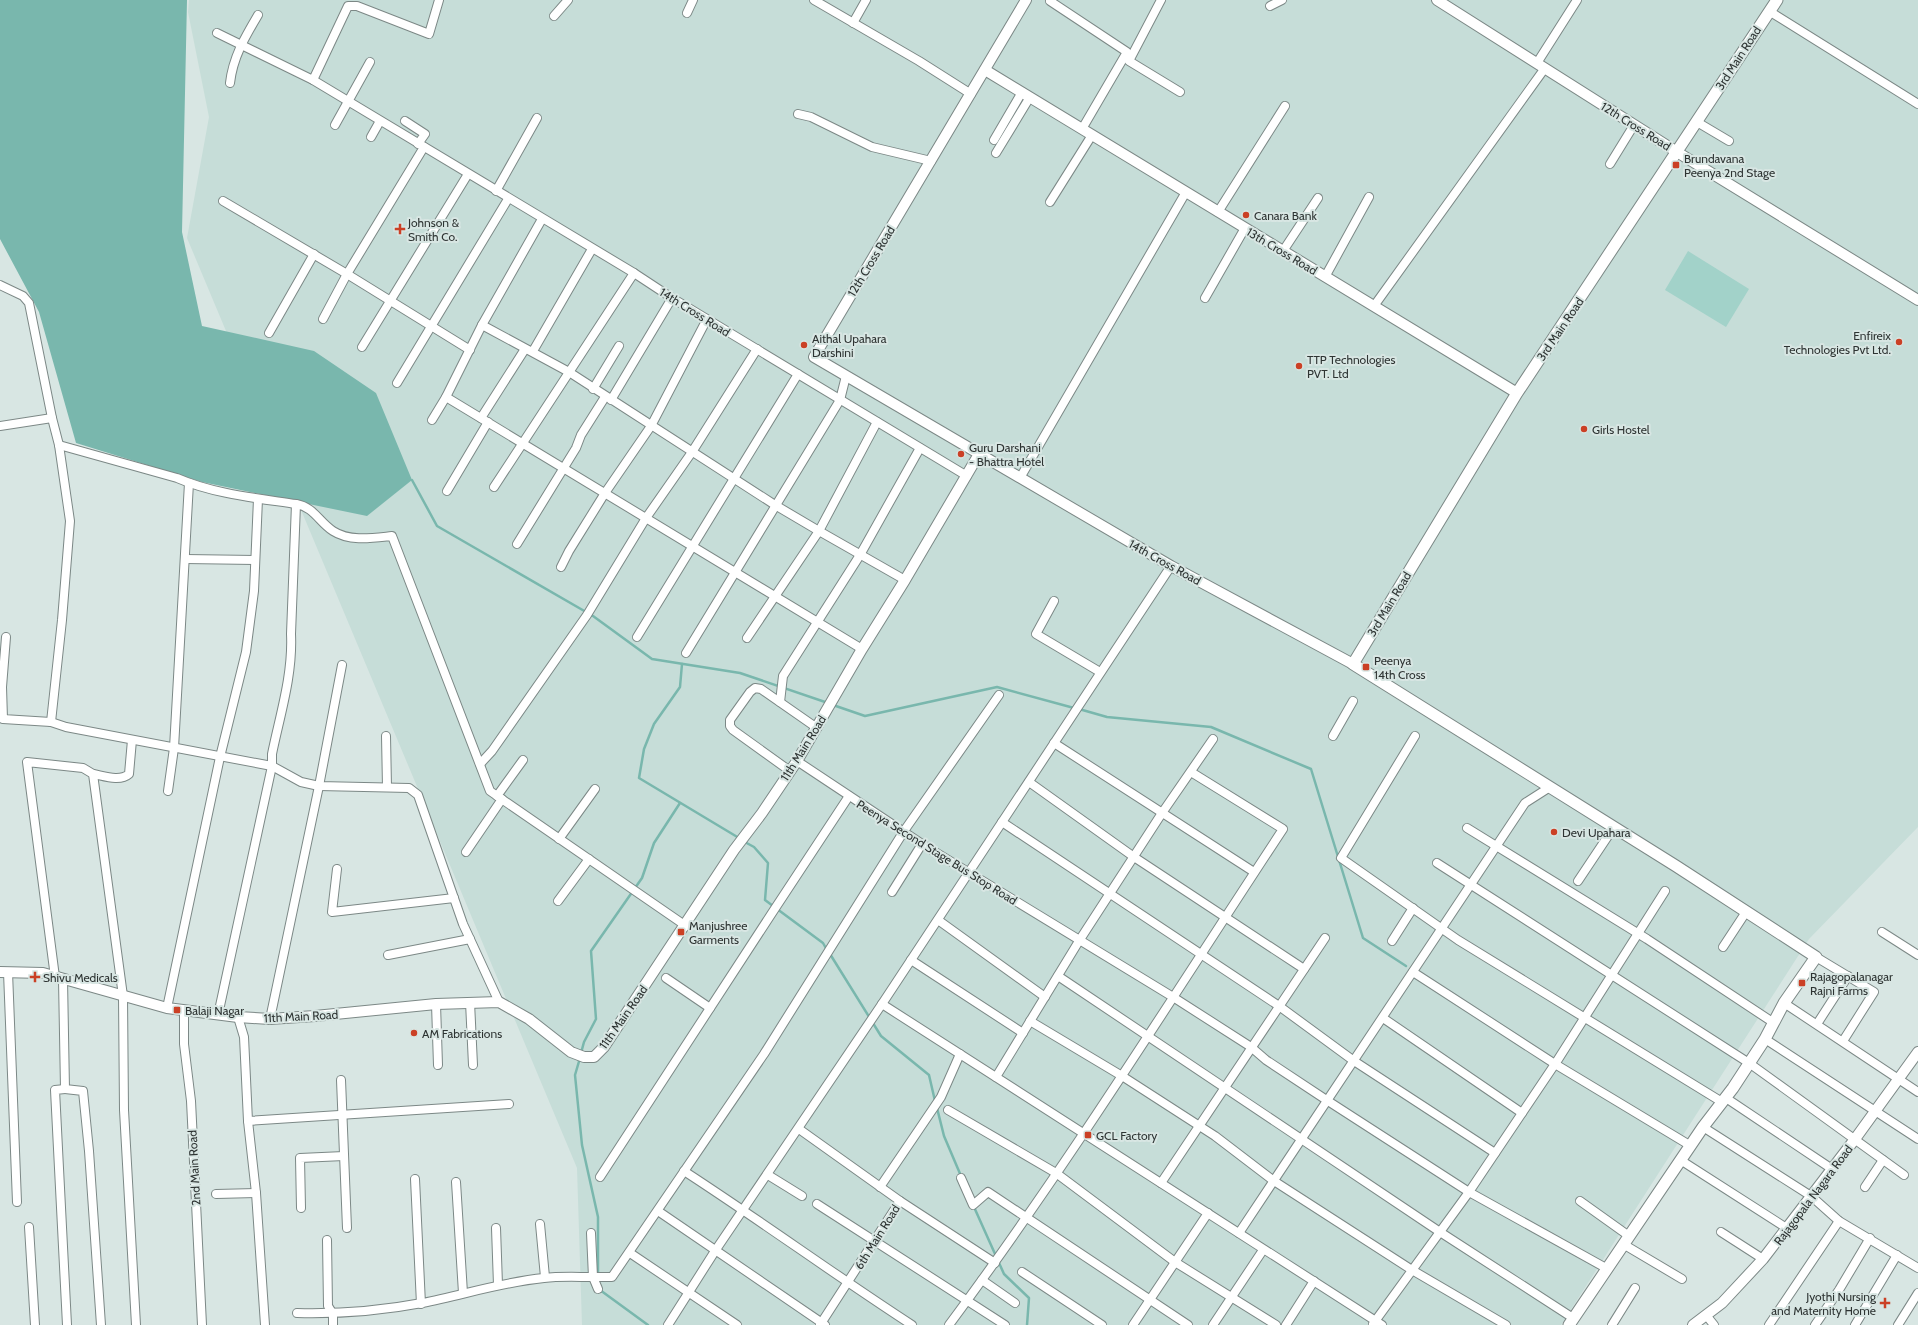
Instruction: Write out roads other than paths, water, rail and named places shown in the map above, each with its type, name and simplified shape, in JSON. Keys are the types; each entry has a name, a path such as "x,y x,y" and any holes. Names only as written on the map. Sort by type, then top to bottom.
{"main road":[{"name":"3rd Main Road","path":"1353,664 1517,393 1777,0"},
{"path":"1353,664 1614,827 1816,957 1784,1003 1765,1039 1749,1063 1724,1100 1703,1127 1682,1161 1606,1268 1571,1321"}],"street":[{"path":"312,80 348,6 357,6 429,34 439,0"},
{"path":"554,16 568,0"},
{"path":"687,13 693,0"},
{"path":"814,0 971,94"},
{"path":"853,23 866,0"},
{"name":"12th Cross Road","path":"979,454 814,357 986,70 1026,0"},
{"path":"1161,0 1129,61 1180,92"},
{"path":"1270,6 1282,0"},
{"name":"12th Cross Road","path":"1437,0 1677,152 1918,300"},
{"path":"1374,306 1541,66 1577,0"},
{"path":"1050,1 1128,52 1082,129"},
{"path":"1769,11 1918,104"},
{"path":"230,83 234,62 241,45 258,15"},
{"name":"14th Cross Road","path":"216,33 312,80 592,250 634,273 672,298 967,476"},
{"path":"335,126 370,62"},
{"name":"13th Cross Road","path":"986,70 1517,393"},
{"path":"994,140 1026,95"},
{"path":"996,153 1026,95"},
{"path":"1218,212 1285,106"},
{"path":"798,114 811,117 872,147 931,161"},
{"path":"496,191 537,118"},
{"path":"371,137 380,121"},
{"path":"323,319 347,274 421,146 425,134 405,121"},
{"path":"1697,122 1729,141"},
{"path":"1610,164 1634,124"},
{"path":"1050,202 1092,135"},
{"path":"362,347 392,302 468,174"},
{"path":"1020,478 1186,192"},
{"path":"1325,276 1369,197"},
{"path":"1283,251 1318,198"},
{"path":"397,383 508,199"},
{"path":"223,201 314,254 470,350"},
{"path":"432,420 446,397 482,325 542,219"},
{"path":"1205,298 1245,228"},
{"path":"481,418 529,350 592,250"},
{"path":"269,333 314,254"},
{"path":"494,487 634,273"},
{"path":"0,285 23,296 29,303 52,418 59,445 58,450 70,521 62,620 51,722"},
{"path":"517,544 563,468 672,298"},
{"path":"561,567 569,551 605,493 651,426 707,319"},
{"path":"482,325 569,372 608,399 735,478 775,505 905,580"},
{"path":"593,389 618,346"},
{"path":"480,764 492,751 586,615 646,518 692,452 757,349"},
{"path":"637,637 798,374"},
{"path":"686,653 840,400 846,376"},
{"path":"446,397 736,571 862,649"},
{"path":"0,426 52,418"},
{"path":"447,491 488,422"},
{"path":"747,638 818,531 877,422"},
{"path":"59,445 177,478 189,483 258,499 306,506 334,532 358,539 392,536 490,791 686,926"},
{"path":"780,702 783,676 860,555 920,448"},
{"name":"14th Cross Road","path":"979,454 1171,566 1353,664"},
{"name":"11th Main Road","path":"4,972 43,973 167,1008 238,1017 270,1018 315,1016 436,1004 499,1002 529,1020 571,1052 580,1056 594,1057 604,1047 686,926 739,844 797,761 862,649 905,580 979,454"},
{"path":"168,791 174,748 189,483"},
{"path":"167,1008 220,757 246,652 254,591 258,499"},
{"path":"218,1015 272,766 272,754 292,655 291,626 296,504"},
{"path":"185,559 255,560"},
{"path":"668,1325 690,1293 715,1251 875,1016 1171,566"},
{"path":"1054,601 1036,634 1100,672"},
{"path":"6,638 2,687 3,719 51,722 66,727 272,766 300,782 319,786 409,788 418,795 470,939 499,1002"},
{"path":"270,1018 319,786 342,665"},
{"path":"790,771 733,730 730,726 730,720 750,692 755,688 761,689 817,728"},
{"path":"297,1313 333,1314 374,1311 421,1304 498,1285 545,1277 612,1277 630,1253 764,1054 904,831 1000,694"},
{"path":"1333,736 1353,701"},
{"path":"386,736 387,787"},
{"path":"1415,736 1341,858 1458,940 1584,1018 1724,1100 1832,1169"},
{"path":"996,1077 1079,941 1162,812 1213,739"},
{"path":"65,1089 59,978 27,762 83,768 93,774 124,778 129,774 132,740"},
{"path":"1054,743 1254,872"},
{"path":"466,852 523,760"},
{"name":"Peenya Second Stage Bus Stop Road","path":"797,761 922,844 1079,941 1173,996 1251,1047 1266,1060 1469,1192 1606,1268"},
{"path":"949,1325 995,1263 1085,1133 1283,829 1191,772"},
{"path":"93,774 123,996 124,1110 136,1325"},
{"path":"1029,782 1134,856 1304,969"},
{"path":"1240,1233 1525,803 1550,787"},
{"path":"559,839 595,789"},
{"path":"600,1177 849,796"},
{"path":"1002,822 1279,1006 1354,1061 1495,1153"},
{"path":"1578,881 1614,827"},
{"path":"1467,828 1638,933 1774,1023"},
{"path":"892,892 922,844"},
{"path":"558,901 589,859"},
{"path":"1437,862 1470,885 1749,1063 1904,1176"},
{"path":"338,869 332,912 454,898"},
{"path":"882,1004 1085,1133 1208,1214 1240,1233 1263,1250 1314,1281 1377,1324 1412,1270 1469,1192 1555,1064 1665,891"},
{"path":"1392,941 1413,908"},
{"path":"1723,947 1746,912"},
{"path":"938,920 1045,996"},
{"path":"1882,932 1918,955"},
{"path":"1160,1183 1324,938"},
{"path":"388,955 470,939"},
{"path":"1816,957 1874,992 1843,1041"},
{"path":"911,960 1023,1032"},
{"path":"4,972 17,1202"},
{"path":"1413,972 1555,1064 1691,1146"},
{"path":"1058,976 1148,1035 1224,1088 1571,1321"},
{"path":"1817,1024 1848,976"},
{"path":"666,978 710,1008"},
{"path":"470,1002 473,1065"},
{"path":"1784,1003 1918,1092"},
{"path":"436,1004 438,1065"},
{"name":"2nd Main Road","path":"184,1011 184,1044 190,1101 202,1325"},
{"path":"238,1017 244,1037 248,1121 256,1193 266,1325"},
{"path":"1383,1018 1522,1113"},
{"path":"1030,1021 1122,1076 1198,1125 1274,1181 1412,1270 1506,1325"},
{"path":"1765,1039 1918,1139"},
{"name":"Rajagopala Nagara Road","path":"1693,1325 1722,1303 1763,1259 1788,1229 1918,1052"},
{"path":"880,1187 942,1097 960,1054"},
{"path":"341,1080 347,1228"},
{"path":"67,1325 55,1090 65,1089 83,1091 89,1151 101,1325"},
{"path":"248,1121 509,1104"},
{"path":"948,1110 1056,1173 1175,1262 1276,1325"},
{"path":"1703,1127 1811,1196 1839,1221 1870,1238 1918,1268"},
{"name":"6th Main Road","path":"799,1129 900,1202 822,1324"},
{"path":"301,1208 300,1158 344,1156"},
{"path":"1865,1188 1883,1160"},
{"path":"1682,1161 1788,1229"},
{"path":"684,1171 744,1210 847,1283 912,1325"},
{"path":"768,1175 802,1196"},
{"path":"961,1178 973,1205 988,1192 1188,1325"},
{"path":"415,1179 421,1304"},
{"path":"456,1182 463,1293"},
{"path":"216,1194 256,1193"},
{"path":"1580,1201 1626,1240 1682,1279"},
{"path":"900,1202 995,1263"},
{"path":"817,1204 1005,1325"},
{"path":"658,1211 822,1324"},
{"path":"1133,1325 1208,1214"},
{"path":"1770,1325 1839,1221"},
{"path":"540,1224 545,1277"},
{"path":"29,1227 35,1325"},
{"path":"496,1228 498,1285"},
{"path":"1721,1232 1763,1259"},
{"path":"592,1233 593,1277 598,1289"},
{"path":"1815,1325 1839,1290 1870,1238"},
{"path":"327,1240 328,1306 333,1314 332,1325"},
{"path":"1213,1325 1263,1250"},
{"path":"630,1253 737,1325"},
{"path":"1855,1325 1897,1255"},
{"path":"1022,1272 1102,1325"},
{"path":"982,1280 1015,1303"},
{"path":"1286,1325 1314,1281"},
{"path":"1612,1325 1635,1288"},
{"path":"1898,1325 1918,1293"},
{"path":"1706,1315 1714,1325"}],"waterway":[{"path":"412,480 437,526 593,616 652,659 740,673 828,703"},
{"path":"682,664 680,687 654,724 644,749 639,778 739,838"},
{"path":"833,705 865,716 997,687 1074,708"},
{"path":"1079,709 1107,717 1211,727 1311,769 1363,938 1406,966"},
{"path":"581,1053 584,1042 596,1019 591,951 642,878 654,843 680,803"},
{"path":"743,841 754,847 768,863 765,900 823,943 827,950"},
{"path":"830,954 881,1036 929,1075 935,1101"},
{"path":"580,1058 575,1075 582,1145 598,1217 598,1276"},
{"path":"937,1108 944,1136 961,1176"},
{"path":"974,1207 1004,1274 1029,1298 1027,1325"},
{"path":"600,1290 648,1325"}],"place":[{"name":"Brundavana Peenya 2nd Stage","path":"1676,165"},
{"name":"Canara Bank","path":"1246,215"},
{"name":"Johnson & Smith Co.","path":"400,229"},
{"name":"Enfireix Technologies Pvt Ltd.","path":"1899,342"},
{"name":"Aithal Upahara Darshini","path":"804,345"},
{"name":"TTP Technologies PVT. Ltd","path":"1299,366"},
{"name":"Girls Hostel","path":"1584,429"},
{"name":"Guru Darshani - Bhattra Hotel","path":"961,454"},
{"name":"Peenya 14th Cross","path":"1366,667"},
{"name":"Devi Upahara","path":"1554,832"},
{"name":"Manjushree Garments","path":"681,932"},
{"name":"Shivu Medicals","path":"35,977"},
{"name":"Rajagopalanagar Rajni Farms","path":"1802,983"},
{"name":"Balaji Nagar","path":"177,1010"},
{"name":"AM Fabrications","path":"414,1033"},
{"name":"GCL Factory","path":"1088,1135"},
{"name":"Jyothi Nursing and Maternity Home","path":"1885,1303"}]}
